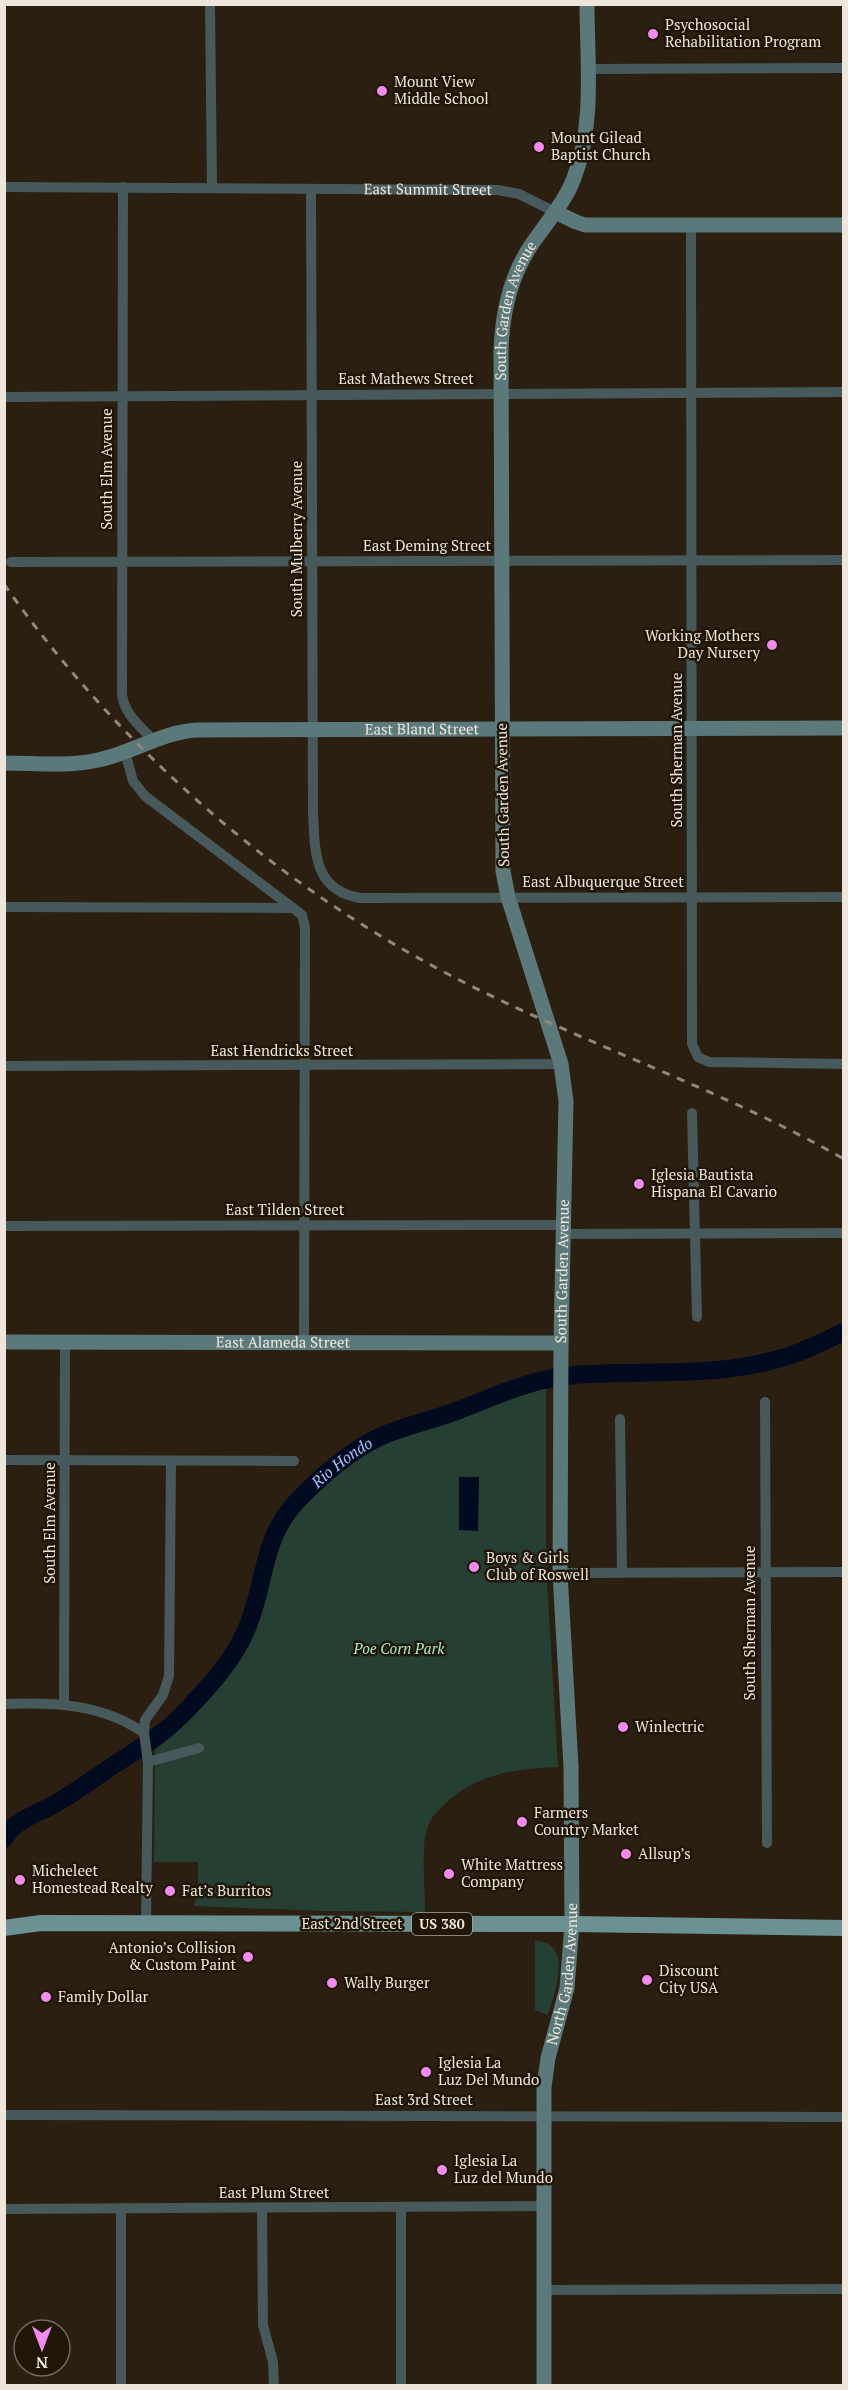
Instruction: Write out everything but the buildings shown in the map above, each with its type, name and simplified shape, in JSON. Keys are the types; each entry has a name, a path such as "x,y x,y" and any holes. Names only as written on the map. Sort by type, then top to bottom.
{"main road":[{"name":"East 2nd Street","path":"4,1917 41,1923"},
{"name":"East 2nd Street","path":"4,1928 41,1923 572,1924 843,1928"}],"street":[{"path":"210,4 212,188"},
{"name":"South Garden Avenue","path":"570,1741 560,1573 561,1343 566,1101 561,1064 508,897 503,871 501,393 502,333 509,293 525,255 571,185 583,149 587,118 587,4"},
{"path":"587,69 843,68"},
{"name":"East Summit Street","path":"4,187 510,192 527,197 585,225 843,225"},
{"name":"South Elm Avenue","path":"123,187 122,701 129,714 153,740"},
{"name":"South Mulberry Avenue","path":"311,189 312,729 315,854 320,871 330,884"},
{"name":"South Sherman Avenue","path":"691,225 692,1044 698,1057 709,1062 843,1064"},
{"name":"East Mathews Street","path":"4,397 843,392"},
{"name":"East Deming Street","path":"11,562 843,560"},
{"name":"East Bland Street","path":"4,763 84,762 125,752 170,734 189,730 843,728"},
{"path":"125,752 133,781 145,795 302,915 305,927 304,1344"},
{"name":"East Albuquerque Street","path":"330,884 346,894 361,898 843,897"},
{"path":"4,907 293,908"},
{"name":"East Hendricks Street","path":"4,1066 561,1064"},
{"path":"692,1113 697,1317"},
{"name":"East Tilden Street","path":"4,1226 304,1225 694,1233 843,1233"},
{"name":"East Alameda Street","path":"4,1342 561,1343"},
{"name":"South Elm Avenue","path":"64,1704 65,1342"},
{"name":"South Sherman Avenue","path":"765,1402 767,1843"},
{"path":"620,1419 622,1572"},
{"path":"4,1460 294,1461"},
{"path":"146,1924 148,1758 145,1735 148,1714 169,1682 171,1461"},
{"path":"560,1573 843,1572"},
{"path":"4,1704 64,1704 96,1711 128,1723 145,1735"},
{"name":"North Garden Avenue","path":"544,2385 543,2115 548,2058 569,1976 572,1924 570,1741"},
{"path":"148,1758 199,1748"},
{"name":"East 3rd Street","path":"4,2115 843,2117"},
{"name":"East Plum Street","path":"4,2209 544,2206"},
{"path":"121,2208 121,2385"},
{"path":"262,2208 263,2325 273,2362 274,2385"},
{"path":"401,2208 401,2385"},
{"path":"544,2290 843,2289"}],"green space":[{"name":"Poe Corn Park","path":"546,1379 546,1565 558,1767 513,1771 484,1779 458,1793 437,1811 428,1825 425,1837 425,1912 194,1906 198,1885 198,1862 154,1862 155,1740 185,1710 227,1662 240,1643 250,1621 269,1547 285,1514 310,1487 340,1461 372,1441 395,1430 451,1413"},
{"path":"535,1941 547,1943 554,1950 558,1959 557,1981 548,2015 535,2010"}],"water":[{"path":"459,1477 479,1477 478,1531 459,1530"}],"waterway":[{"name":"Rio Hondo","path":"4,1839 22,1821 53,1805 158,1736 201,1695 237,1649 249,1623 268,1555 280,1524 290,1509 313,1485 343,1459 366,1444 398,1430 544,1380 575,1375 708,1371 760,1364 792,1355 844,1332"}],"railway":[{"path":"4,584 48,643 96,700 147,753 201,804 258,851 318,895 380,936 493,997 746,1109 844,1159"}],"place":[{"name":"Psychosocial Rehabilitation Program","path":"653,34"},
{"name":"Mount View Middle School","path":"382,91"},
{"name":"Mount Gilead Baptist Church","path":"539,147"},
{"name":"Working Mothers Day Nursery","path":"772,645"},
{"name":"Iglesia Bautista Hispana El Cavario","path":"639,1184"},
{"name":"Boys & Girls Club of Roswell","path":"474,1567"},
{"name":"Winlectric","path":"623,1727"},
{"name":"Farmers Country Market","path":"522,1822"},
{"name":"Allsup’s","path":"626,1854"},
{"name":"White Mattress Company","path":"449,1874"},
{"name":"Micheleet Homestead Realty","path":"20,1880"},
{"name":"Fat’s Burritos","path":"170,1891"},
{"name":"Antonio’s Collision & Custom Paint","path":"248,1957"},
{"name":"Discount City USA","path":"647,1980"},
{"name":"Wally Burger","path":"332,1983"},
{"name":"Family Dollar","path":"46,1997"},
{"name":"Iglesia La Luz Del Mundo","path":"426,2072"},
{"name":"Iglesia La Luz del Mundo","path":"442,2170"}]}
